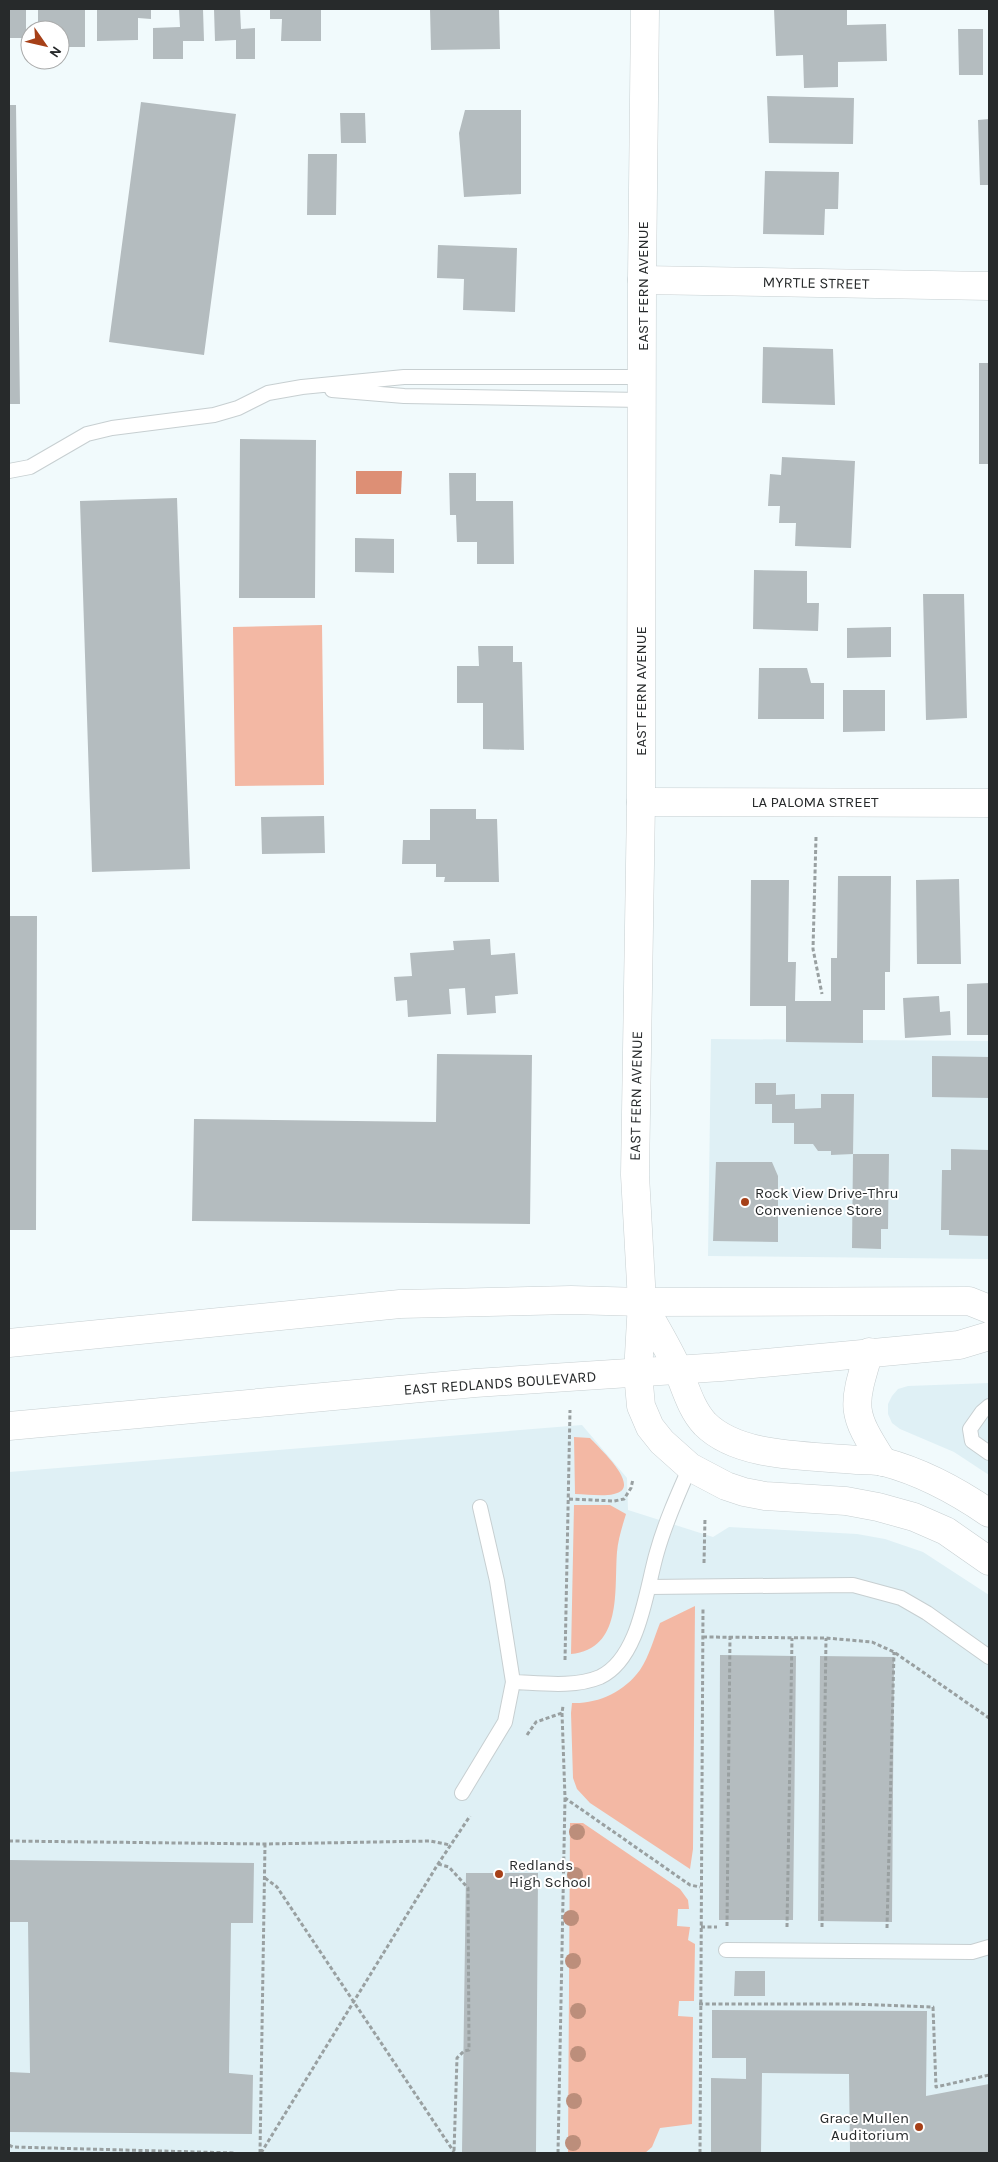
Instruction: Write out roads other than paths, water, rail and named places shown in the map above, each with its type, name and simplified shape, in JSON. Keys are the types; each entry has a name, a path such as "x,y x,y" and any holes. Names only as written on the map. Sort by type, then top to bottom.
{"street":[{"name":"EAST FERN AVENUE","path":"646,9 642,280 641,802 635,1175 642,1302 638,1373 641,1406 650,1427 662,1442 690,1466 726,1486 765,1496 846,1501 878,1506 914,1517 946,1532 989,1561"},
{"name":"MYRTLE STREET","path":"642,280 989,286"},
{"name":"LA PALOMA STREET","path":"641,802 989,803"},
{"path":"9,1343 400,1304 571,1300 642,1302 969,1301 989,1309"},
{"path":"642,1302 677,1369 689,1400 705,1424 722,1438 744,1447 783,1453 882,1462 931,1479 989,1513"},
{"name":"EAST REDLANDS BOULEVARD","path":"9,1426 475,1383 721,1367 959,1345 989,1336"},
{"path":"869,1352 858,1389 857,1412 864,1433 882,1462"}],"lane":[{"path":"9,472 30,467 87,434 112,428 214,415 238,408 268,393 302,387 404,377 642,389"},
{"path":"302,387 404,396 642,389"},
{"path":"989,1406 982,1412 970,1429 972,1441 989,1453"},
{"path":"513,1682 582,1682 599,1677 617,1664 632,1640 650,1587 656,1552 690,1466"},
{"path":"462,1793 504,1722 513,1682 497,1581 480,1507"},
{"path":"650,1587 853,1585 901,1598 927,1613 989,1657"},
{"path":"726,1950 972,1952 989,1947"}],"place":[{"name":"Rock View Drive-Thru Convenience Store","path":"745,1202"},
{"name":"Redlands High School","path":"499,1874"},
{"name":"Grace Mullen Auditorium","path":"919,2127"}]}
